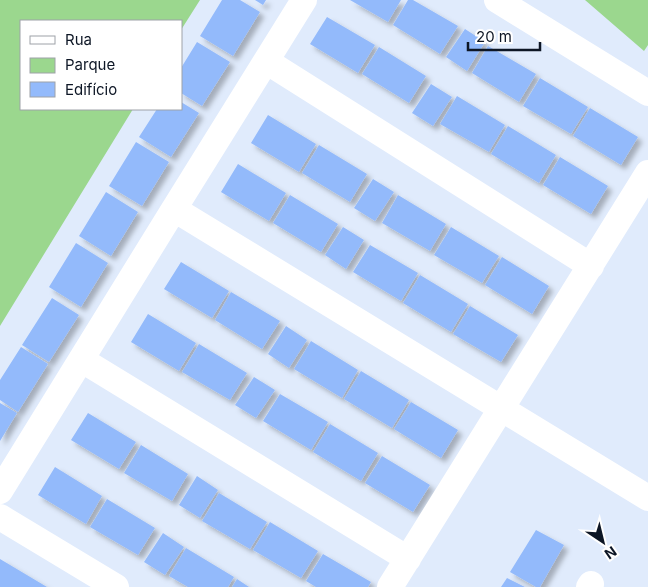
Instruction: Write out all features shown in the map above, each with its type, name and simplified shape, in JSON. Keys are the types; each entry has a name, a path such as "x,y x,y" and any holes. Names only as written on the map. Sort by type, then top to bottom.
{"street":[{"path":"0,491 304,0"},
{"path":"497,0 648,93"},
{"path":"266,61 591,266"},
{"path":"390,587 648,173"},
{"path":"174,210 648,498"},
{"path":"82,360 408,559"},
{"path":"0,518 116,587"}],"green space":[{"path":"0,0 200,0 182,28 182,20 20,20 20,110 132,110 0,326"},
{"path":"585,0 648,0 648,45 644,51"}],"building":[{"path":"222,0 240,0 260,12 233,56 200,36"},
{"path":"255,0 266,0 263,5"},
{"path":"350,0 401,0 388,22"},
{"path":"408,0 413,0 458,26 440,54 393,25"},
{"path":"327,17 375,45 358,73 310,44"},
{"path":"465,29 485,42 467,71 446,57"},
{"path":"197,42 230,62 202,106 182,94 182,66"},
{"path":"488,46 536,74 519,102 472,73"},
{"path":"379,47 426,76 409,103 362,74"},
{"path":"540,78 588,107 571,134 523,106"},
{"path":"431,84 452,97 433,126 412,113"},
{"path":"457,96 505,125 489,152 440,124"},
{"path":"182,103 199,113 171,157 139,137 156,110 182,110"},
{"path":"590,108 638,137 621,165 573,136"},
{"path":"268,115 316,144 299,172 251,143"},
{"path":"508,126 556,155 539,183 491,154"},
{"path":"136,142 169,162 142,206 109,186"},
{"path":"319,145 367,174 350,202 302,173"},
{"path":"560,157 608,186 591,214 543,185"},
{"path":"238,164 286,193 269,221 221,192"},
{"path":"373,179 394,192 375,221 354,208"},
{"path":"106,192 138,212 111,256 79,236"},
{"path":"290,195 338,224 321,252 273,223"},
{"path":"398,195 446,224 430,251 382,223"},
{"path":"343,227 364,240 346,269 325,255"},
{"path":"451,227 499,256 482,283 434,255"},
{"path":"76,243 108,263 81,307 49,287"},
{"path":"370,245 418,273 401,301 353,272"},
{"path":"502,257 549,286 532,314 485,285"},
{"path":"181,262 229,291 212,318 164,289"},
{"path":"420,275 468,304 451,332 403,303"},
{"path":"231,292 280,321 262,349 215,320"},
{"path":"52,298 79,315 49,362 22,345"},
{"path":"470,306 518,335 501,362 453,334"},
{"path":"148,314 196,343 179,371 131,342"},
{"path":"286,326 307,340 289,368 268,354"},
{"path":"311,341 358,370 342,398 294,369"},
{"path":"199,344 247,373 230,400 182,372"},
{"path":"21,347 48,364 18,412 0,400 0,380"},
{"path":"361,371 409,400 392,428 344,399"},
{"path":"254,377 275,390 256,418 235,405"},
{"path":"280,394 328,422 311,450 263,421"},
{"path":"411,402 458,430 441,458 394,429"},
{"path":"0,403 17,413 0,441"},
{"path":"88,413 136,442 119,469 71,440"},
{"path":"330,424 378,453 361,481 313,452"},
{"path":"141,445 188,474 172,501 124,473"},
{"path":"382,456 430,485 413,512 365,483"},
{"path":"55,467 102,496 86,524 38,495"},
{"path":"197,476 218,490 200,518 179,505"},
{"path":"219,493 267,522 250,549 202,521"},
{"path":"107,499 155,528 138,555 90,527"},
{"path":"270,522 318,551 301,578 253,550"},
{"path":"536,530 564,545 540,587 536,587 510,572"},
{"path":"163,533 184,547 165,575 144,562"},
{"path":"186,548 234,577 228,587 188,587 169,576"},
{"path":"323,554 371,582 368,587 316,587 306,581"},
{"path":"0,559 47,587 0,587"},
{"path":"507,578 525,587 501,587"},
{"path":"237,579 249,587 232,587"}]}
